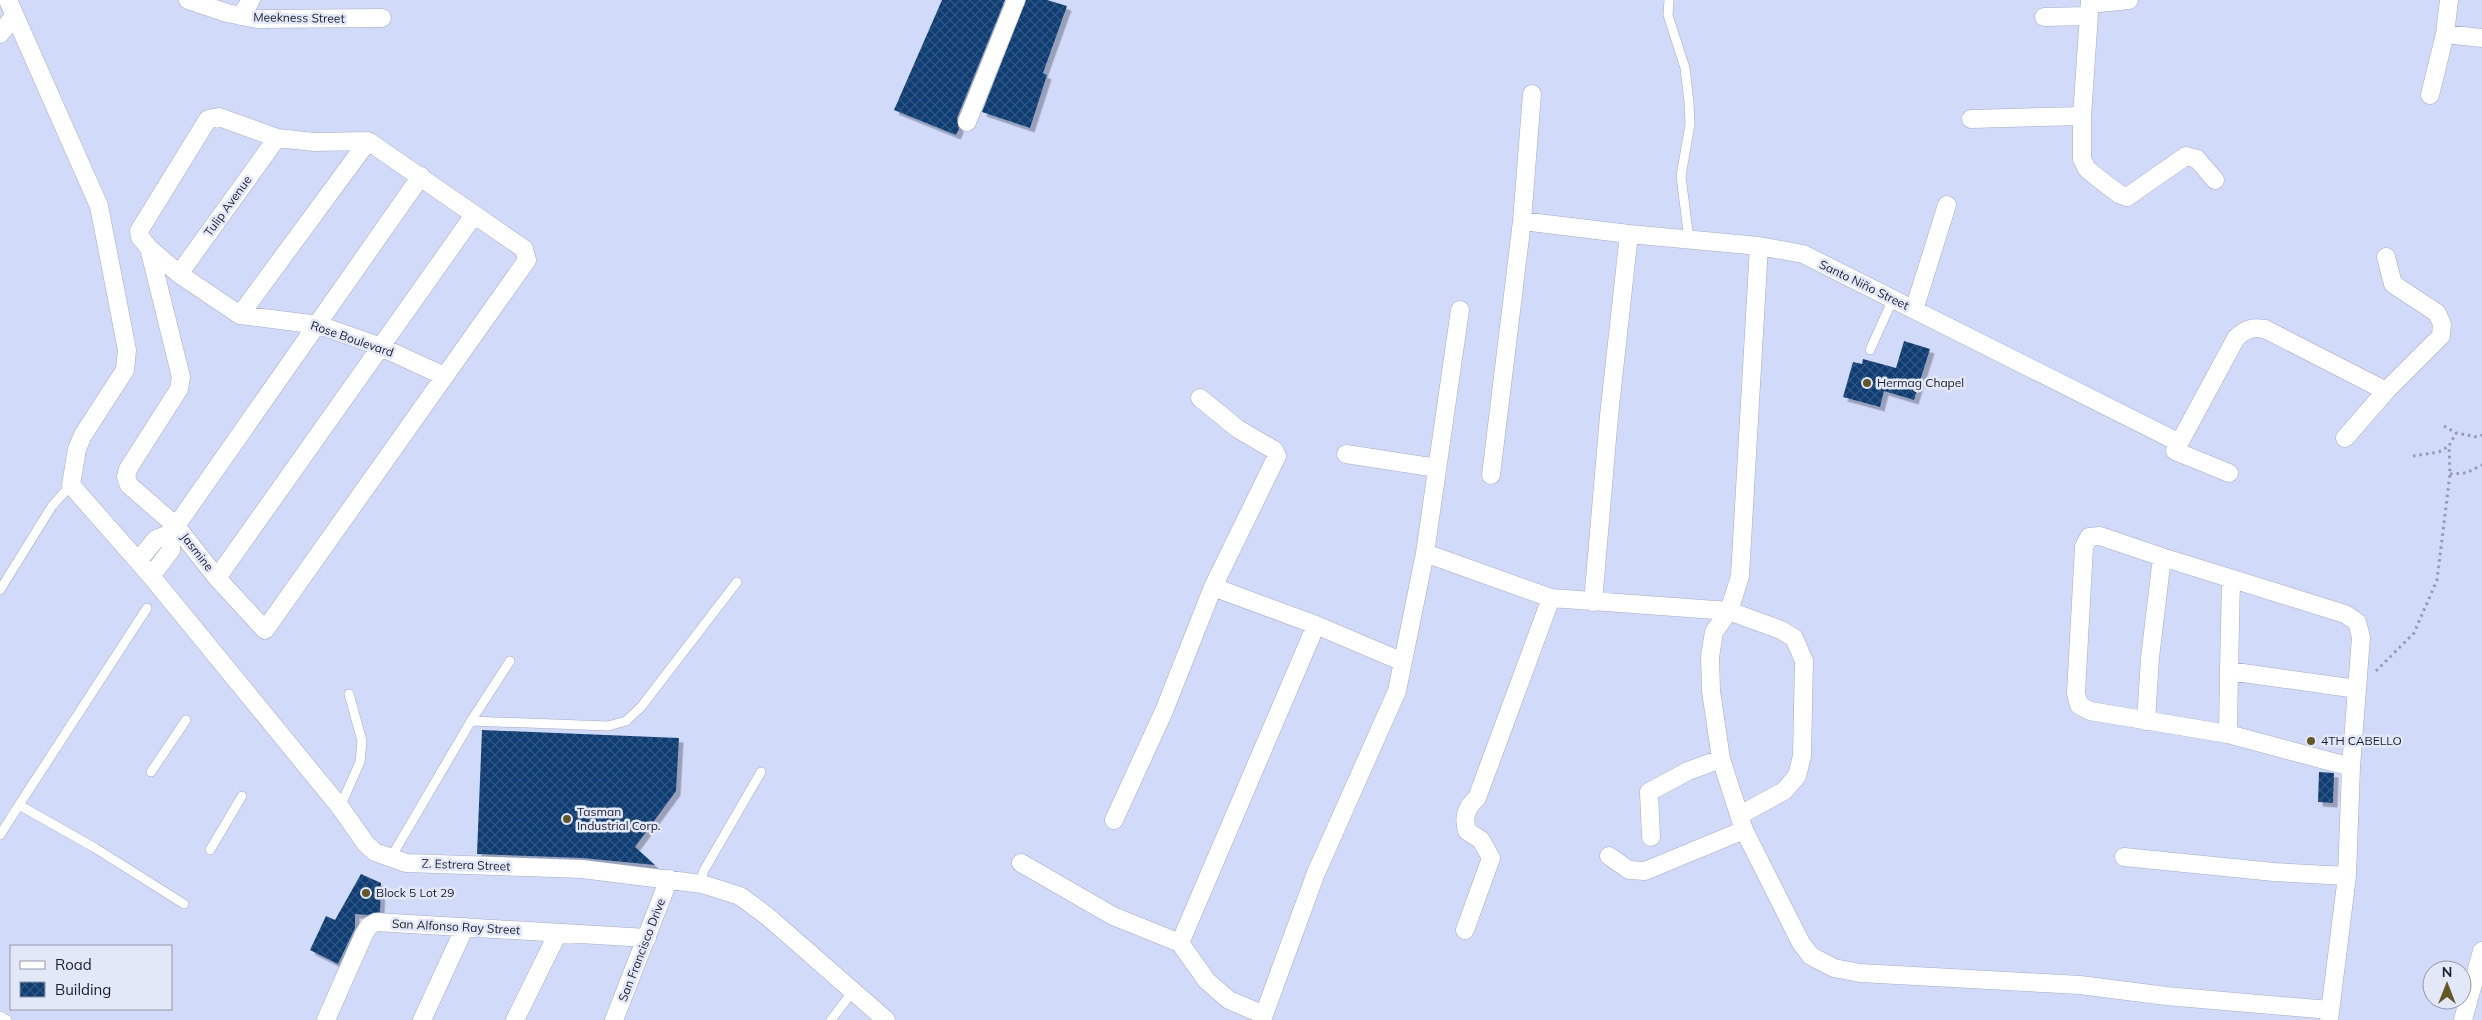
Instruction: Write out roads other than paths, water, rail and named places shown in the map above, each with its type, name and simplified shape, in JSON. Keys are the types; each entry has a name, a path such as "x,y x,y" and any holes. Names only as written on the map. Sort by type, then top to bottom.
{"street":[{"name":"Meekness Street","path":"188,0 240,16 276,20 382,18"},
{"path":"240,16 251,0"},
{"path":"967,122 1016,0"},
{"path":"2044,17 2129,0"},
{"path":"2430,95 2445,34 2449,0"},
{"path":"2090,7 2082,116 2084,164 2098,178 2125,197 2129,197 2186,156 2197,159 2215,180"},
{"path":"0,34 11,8"},
{"path":"11,8 99,206 127,350 125,370 83,435 77,449 71,485"},
{"path":"2445,34 2482,38"},
{"path":"1491,475 1522,220 1532,94"},
{"path":"1971,119 2082,116"},
{"name":"Rose Boulevard","path":"277,138 219,117 208,119 139,231 140,237 149,248 179,274 240,315 318,325 381,347 444,376"},
{"path":"277,138 314,142 368,141 524,249 527,260 444,376"},
{"name":"Tulip Avenue","path":"179,274 277,138"},
{"path":"240,315 368,141"},
{"path":"138,561 156,540 174,530 421,176"},
{"path":"1914,310 1948,205"},
{"path":"217,578 474,215"},
{"name":"Santo Niño Street","path":"1522,220 1629,234 1759,246 1803,254 2178,442"},
{"path":"1593,602 1609,416 1629,234"},
{"path":"1759,246 1740,576 1728,611 1714,632 1710,657 1711,691 1721,759 1742,822 1801,943 1811,956 1834,968 1860,974 2080,985 2329,1015 2347,876 2351,767 2361,637 2357,622 2344,614 2100,536 2089,537 2084,547 2076,693 2078,705 2090,711 2228,734 2351,767"},
{"name":"Jasmine","path":"149,248 181,377 179,389 128,469 126,477 129,485 174,530 265,630 444,376"},
{"path":"2345,438 2386,391 2441,336 2442,324 2437,313 2393,284 2386,257"},
{"path":"1020,863 1113,916 1180,943 1207,981 1229,1000 1263,1018 1316,873 1397,691 1425,553 1460,310"},
{"path":"2229,472 2175,451 2178,442 2236,338 2245,330 2254,327 2265,329 2386,391"},
{"path":"1114,820 1164,711 1213,587 1277,456 1274,450 1238,429 1200,398"},
{"path":"1346,454 1437,468"},
{"name":"Z. Estrera Street","path":"71,485 151,576 340,807 366,844 375,852 390,859 406,863 582,869 669,879 702,884 740,896 767,916 886,1020"},
{"path":"151,576 171,550 174,530"},
{"path":"1425,553 1551,598 1728,611 1781,630 1794,638 1804,661 1802,756 1797,776 1784,791 1742,822 1646,871 1629,870 1609,856"},
{"path":"2146,721 2150,658 2162,557"},
{"path":"2228,734 2231,578"},
{"path":"1213,587 1316,625 1403,662"},
{"path":"1465,930 1491,858 1481,840 1467,831 1464,819 1468,806 1477,798 1551,598"},
{"path":"1180,943 1316,625"},
{"path":"2229,671 2357,689"},
{"path":"1651,837 1649,792 1688,771 1721,759"},
{"path":"2124,857 2274,872 2347,876"},
{"name":"San Francisco Drive","path":"614,1020 669,879"},
{"name":"San Alfonso Ray Street","path":"326,1020 351,960 369,926 376,922 647,938"},
{"path":"422,1020 464,928"},
{"path":"515,1020 558,933"},
{"path":"2463,1020 2482,951"}],"lane":[{"path":"1669,0 1668,15 1685,68 1689,102 1690,124 1682,176 1689,240"},
{"path":"1870,350 1893,299"},
{"path":"0,590 52,506 71,485"},
{"path":"470,722 608,726 626,721 641,707 737,582"},
{"path":"0,835 147,608"},
{"path":"390,859 470,722 510,661"},
{"path":"340,807 360,762 362,741 349,694"},
{"path":"151,772 186,720"},
{"path":"702,884 703,872 760,772"},
{"path":"210,850 242,796"},
{"path":"19,805 95,848 184,904"},
{"path":"830,1020 853,991"},
{"path":"0,1016 7,1020"}],"place":[{"name":"Hermag Chapel","path":"1867,383"},
{"name":"4TH CABELLO","path":"2311,741"},
{"name":"Tasman Industrial Corp.","path":"567,819"},
{"name":"Block 5 Lot 29","path":"366,893"}]}
